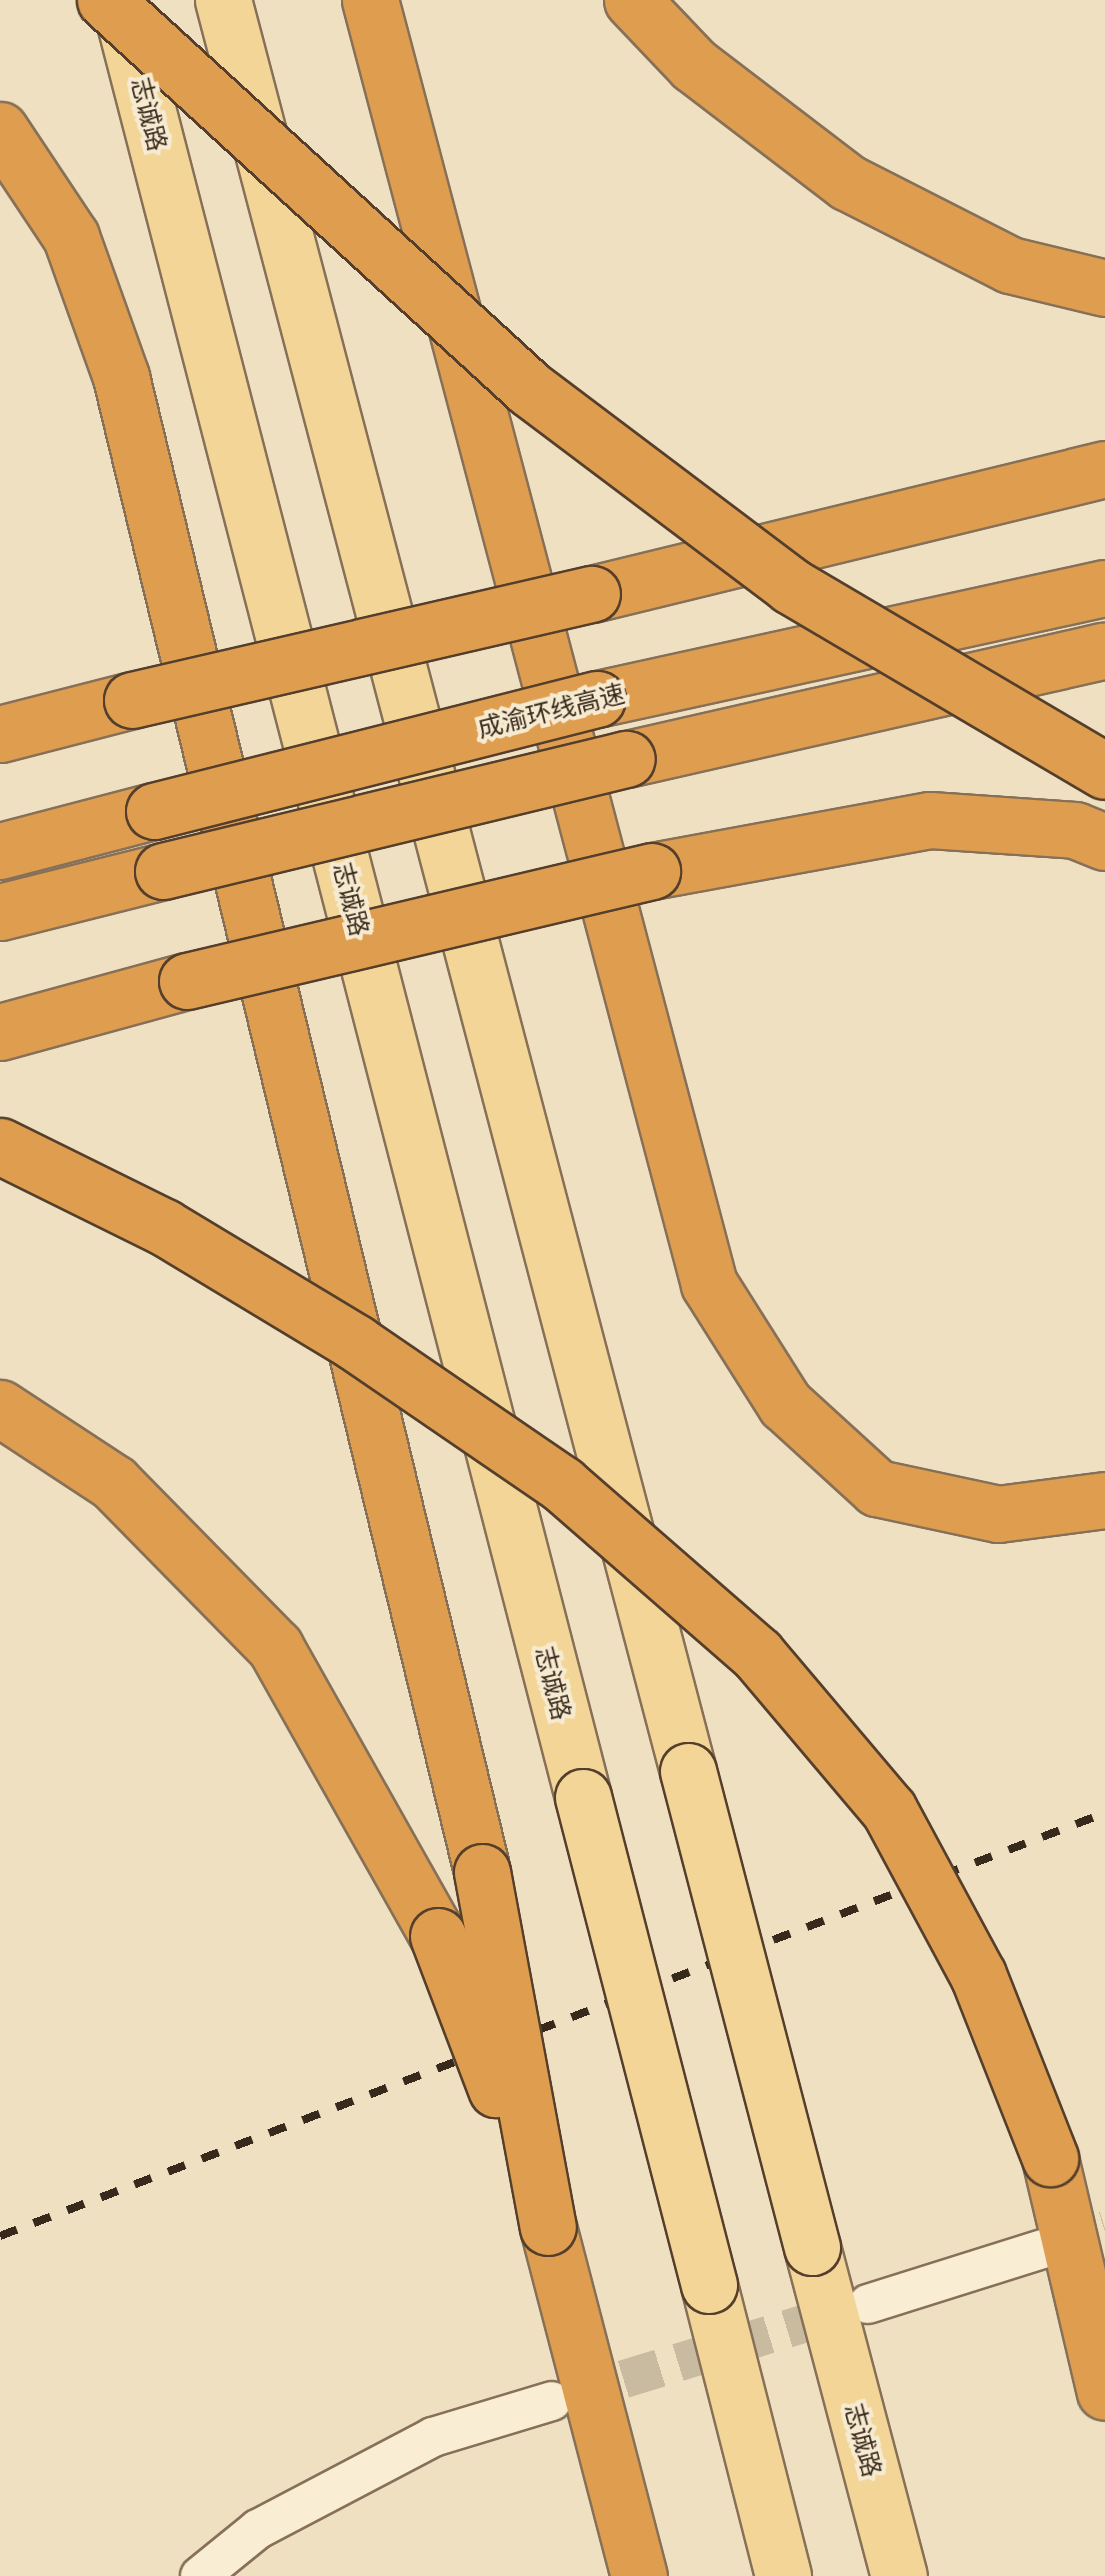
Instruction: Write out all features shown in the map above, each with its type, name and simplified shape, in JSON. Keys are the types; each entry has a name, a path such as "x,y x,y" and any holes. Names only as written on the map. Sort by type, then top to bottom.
{"highway":[{"path":"105,0 530,389 791,586 1105,771"},
{"path":"370,0 709,1284 786,1404 877,1488 998,1514 1105,1500"},
{"path":"632,0 694,65 847,182 1010,264 1105,288"},
{"path":"0,130 71,236 121,378 482,1872 548,2227 639,2576"},
{"path":"0,734 1105,468"},
{"name":"成渝环线高速","path":"0,850 597,699 1105,588"},
{"path":"0,912 627,759 1105,650"},
{"path":"0,1032 187,982 652,871 930,820 1075,830 1105,842"},
{"path":"0,1146 164,1227 356,1343 562,1484 757,1654 888,1810 978,1975 1050,2158 1105,2392"},
{"path":"0,1408 114,1483 274,1648 438,1936 548,2227"}],"main road":[{"name":"志诚路","path":"119,0 784,2576"},
{"name":"志诚路","path":"223,0 899,2576"}],"street":[{"path":"868,2304 1042,2250"},
{"path":"200,2576 258,2529 433,2437 552,2401"}],"tunnel":[{"path":"1050,2247 1105,2230"},
{"path":"569,2396 851,2309"}],"railway":[{"path":"0,2236 1105,1813"}]}
